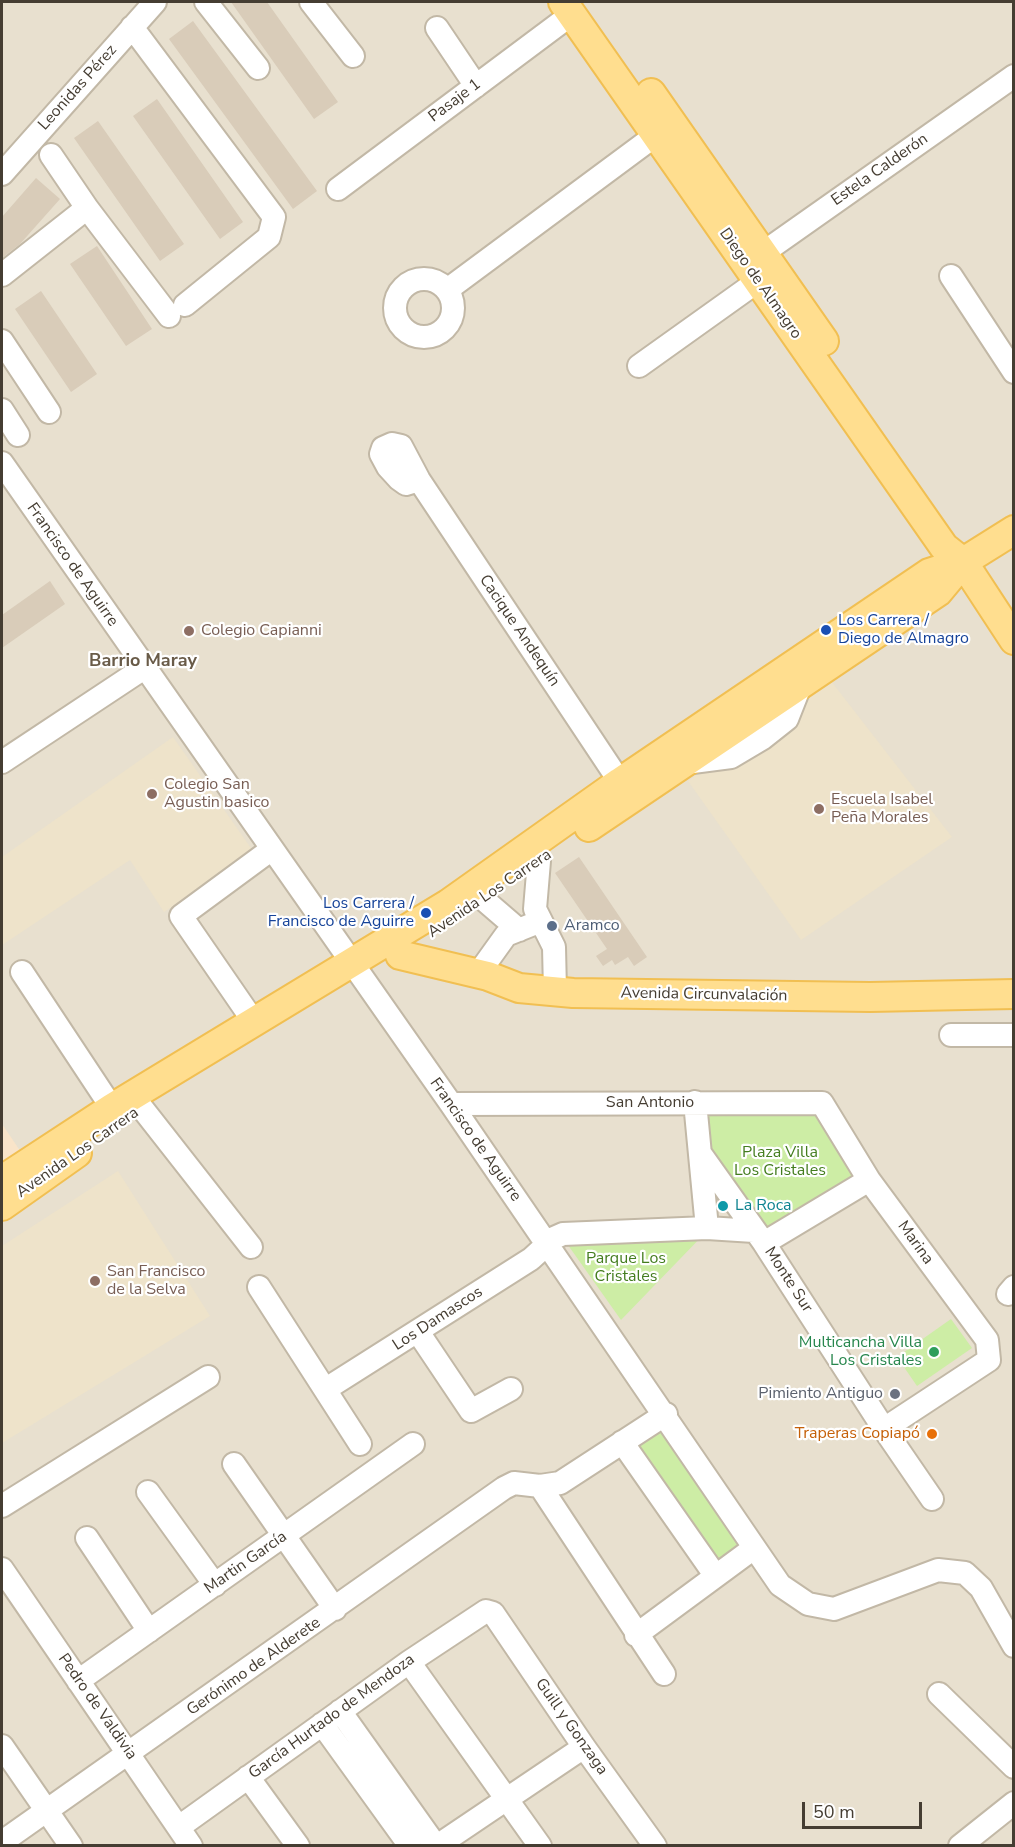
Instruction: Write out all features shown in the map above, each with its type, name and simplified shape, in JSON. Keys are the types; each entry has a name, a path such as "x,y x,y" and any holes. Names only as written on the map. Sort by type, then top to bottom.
{"main road":[{"name":"Diego de Almagro","path":"574,6 656,135 958,537 963,562 1014,640"},
{"name":"Diego de Almagro","path":"574,6 756,266"},
{"name":"Avenida Los Carrera","path":"2,1206 142,1108 356,970 620,782 929,573 963,562 1014,530"},
{"name":"Avenida Los Carrera","path":"2,1180 112,1108 254,1022 356,970 400,955 938,592 963,562"},
{"name":"Avenida Circunvalación","path":"400,955 478,974 519,988 555,991 870,997 1014,994"}],"street":[{"name":"Leonidas Pérez","path":"4,164 155,2"},
{"path":"206,2 258,68"},
{"path":"311,2 353,56"},
{"name":"Pasaje 1","path":"338,189 476,86 574,6"},
{"path":"51,155 87,208 177,310 269,237 274,217 132,27"},
{"path":"437,28 476,86"},
{"name":"Estela Calderón","path":"639,366 756,266 1014,76"},
{"path":"447,290 656,135"},
{"path":"2,275 87,208"},
{"path":"951,276 1014,372"},
{"path":"2,341 49,412"},
{"path":"2,410 18,435"},
{"name":"Francisco de Aguirre","path":"2,463 10,491 144,668 272,849 666,1414 780,1585 808,1604 834,1608 938,1570 965,1573 981,1588 1014,1646"},
{"name":"Cacique Andequín","path":"419,480 620,782"},
{"path":"2,762 144,668"},
{"path":"254,1022 181,916 272,849"},
{"path":"539,861 535,909 554,947 555,991"},
{"path":"483,899 519,930"},
{"path":"478,974 506,935 541,921"},
{"path":"22,972 112,1108"},
{"path":"951,1035 1014,1035"},
{"path":"696,1102 707,1227"},
{"name":"San Antonio","path":"451,1104 822,1103 837,1126"},
{"path":"142,1108 251,1247"},
{"name":"Marina","path":"837,1126 869,1180 987,1340 989,1360 884,1429"},
{"name":"Monte Sur","path":"700,1153 759,1237 884,1429 932,1498"},
{"path":"759,1237 869,1180"},
{"name":"Los Damascos","path":"326,1389 531,1259 563,1234 707,1227 759,1237"},
{"path":"259,1287 360,1444"},
{"path":"418,1332 471,1411 511,1389"},
{"path":"2,1506 208,1377"},
{"path":"664,1674 636,1635 540,1486 560,1483 570,1478 666,1414"},
{"path":"622,1442 715,1575"},
{"name":"Martin García","path":"78,1681 413,1444"},
{"path":"234,1464 336,1609"},
{"name":"Gerónimo de Alderete","path":"2,1842 336,1609 504,1488 514,1483 540,1486"},
{"path":"148,1492 215,1585"},
{"path":"87,1538 149,1631"},
{"path":"636,1635 754,1548"},
{"name":"Pedro de Valdivia","path":"2,1569 191,1845"},
{"name":"García Hurtado de Mendoza","path":"179,1827 409,1662 486,1611"},
{"name":"Guill y Gonzaga","path":"486,1611 493,1613 584,1747 655,1845"},
{"path":"409,1662 540,1845"},
{"path":"939,1694 1012,1762"},
{"path":"331,1718 436,1845 508,1800 584,1747"},
{"path":"331,1718 410,1845"},
{"path":"2,1746 71,1845"},
{"path":"248,1777 298,1845"},
{"path":"960,1845 1014,1803"}],"shaded area":[{"path":"2,2 1013,2 1013,1845 2,1845"},
{"name":"Escuela Isabel Peña Morales","path":"831,681 952,837 801,940 688,781"},
{"name":"Colegio San Agustin basico","path":"173,737 253,851 164,912 130,860 2,945 2,857"},
{"path":"2,1124 23,1155 2,1169"},
{"name":"San Francisco de la Selva","path":"118,1171 210,1316 2,1443 2,1246"}],"green space":[{"name":"Plaza Villa Los Cristales","path":"702,1106 818,1109 861,1177 768,1235 702,1152"},
{"name":"Parque Los Cristales","path":"707,1231 621,1320 563,1238"},
{"name":"Multicancha Villa Los Cristales","path":"951,1319 972,1348 917,1386 897,1357"},
{"path":"661,1426 747,1543 715,1567 631,1450"}],"building":[{"path":"231,2 267,2 338,102 314,119"},
{"path":"193,21 317,191 293,209 169,39"},
{"path":"157,99 243,222 220,239 133,116"},
{"path":"98,121 184,244 160,261 74,138"},
{"path":"36,178 60,199 20,244 2,258 2,217"},
{"path":"97,246 152,329 126,346 70,264"},
{"path":"41,291 97,374 71,392 15,309"},
{"path":"50,581 65,604 2,648 2,615"},
{"path":"579,857 647,957 634,966 628,957 615,965 612,960 603,966 596,956 607,949 555,873"}],"place":[{"name":"Los Carrera / Diego de Almagro","path":"826,630"},
{"name":"Colegio Capianni","path":"189,631"},
{"name":"Colegio San Agustin basico","path":"152,794"},
{"name":"Escuela Isabel Peña Morales","path":"819,809"},
{"name":"Los Carrera / Francisco de Aguirre","path":"426,913"},
{"name":"Aramco","path":"552,926"},
{"name":"La Roca","path":"723,1206"},
{"name":"San Francisco de la Selva","path":"95,1281"},
{"name":"Multicancha Villa Los Cristales","path":"934,1352"},
{"name":"Pimiento Antiguo","path":"895,1394"},
{"name":"Traperas Copiapó","path":"932,1434"}],"district":[{"name":"Barrio Maray","path":"143,662"}]}
